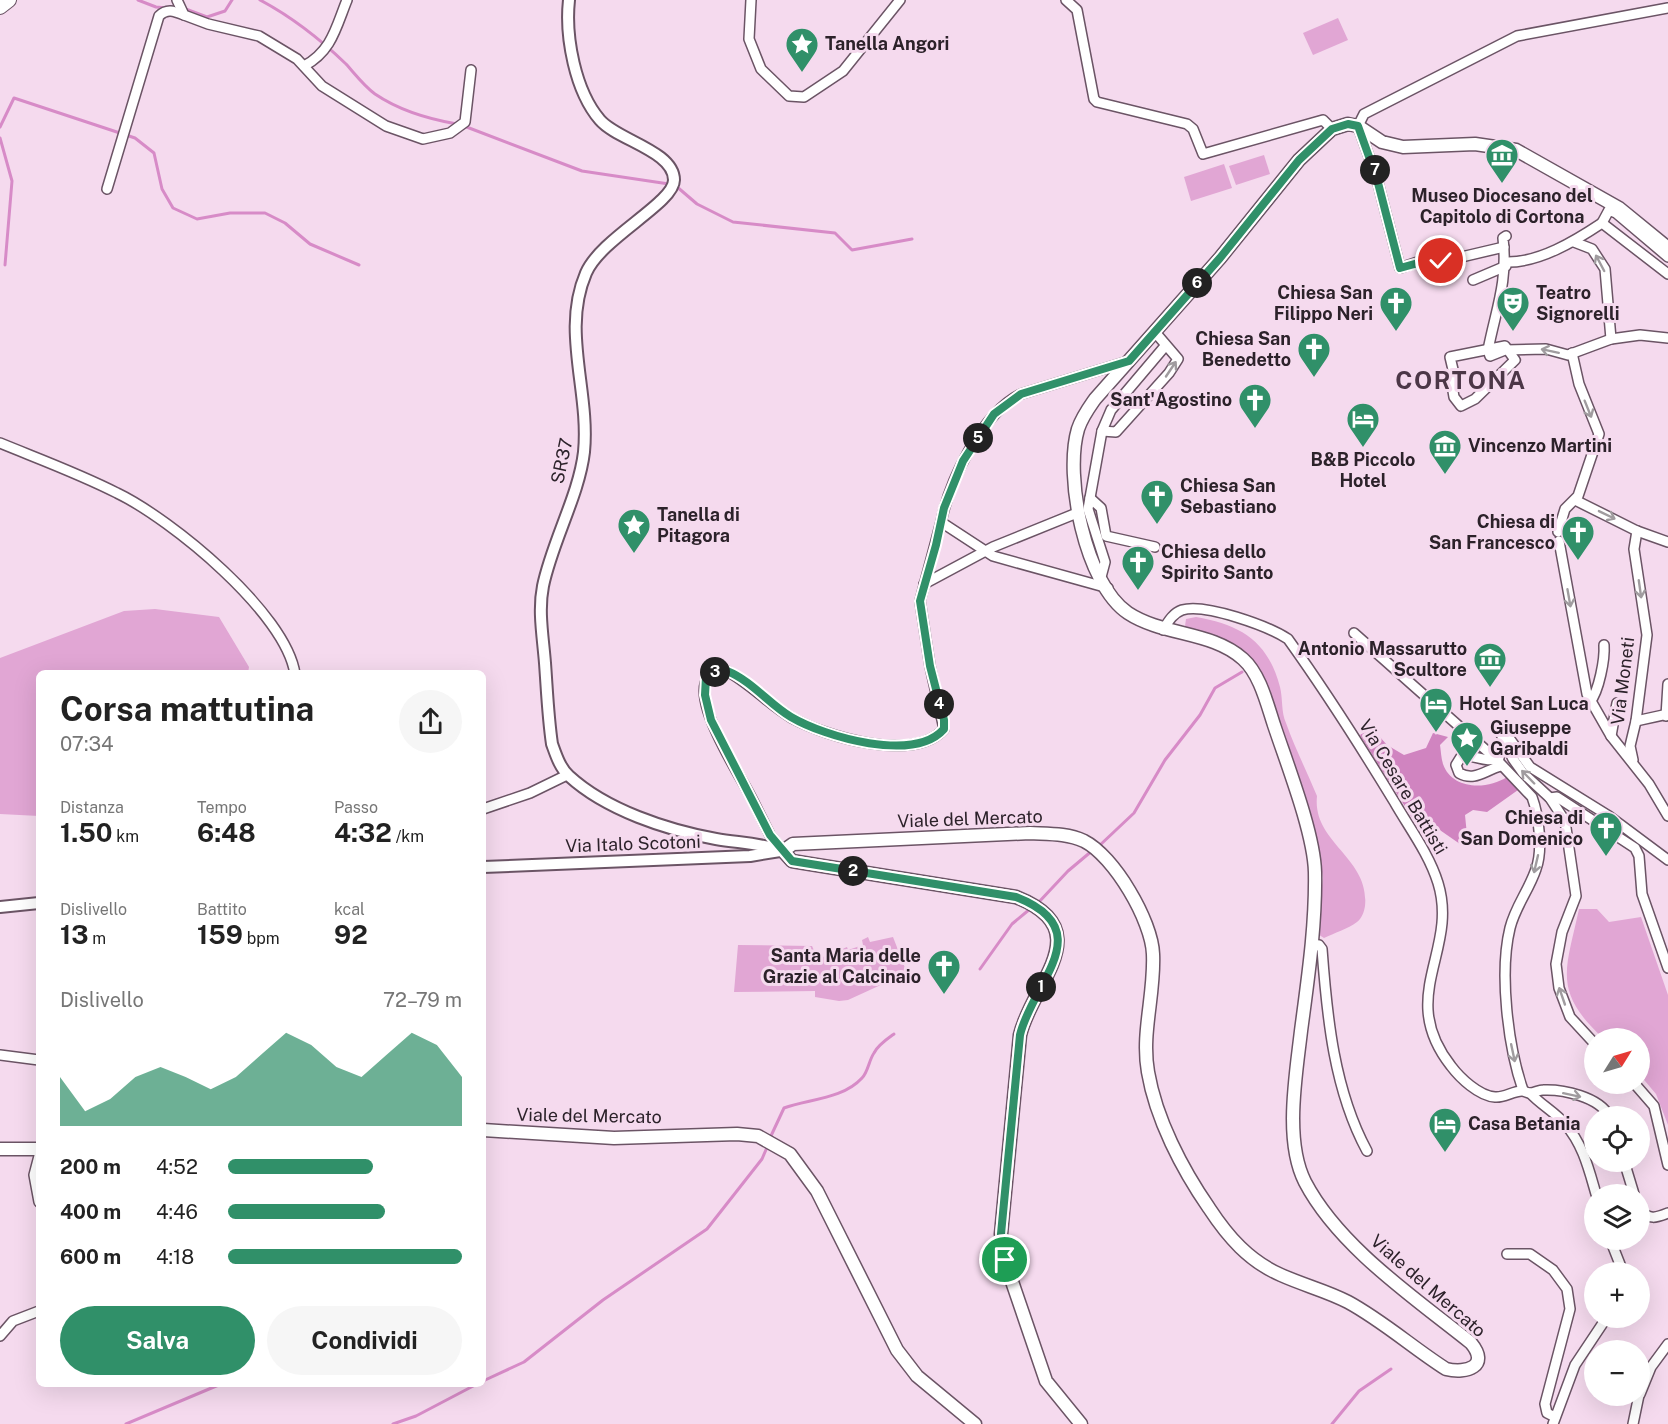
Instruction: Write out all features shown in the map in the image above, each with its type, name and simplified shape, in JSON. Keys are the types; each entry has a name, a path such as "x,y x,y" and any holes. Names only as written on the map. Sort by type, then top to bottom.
{"main road":[{"path":"0,7 9,0"},
{"path":"1332,129 1348,124 1358,126 1382,142 1403,147 1475,144 1516,150 1620,207 1668,248"},
{"name":"Viale del Mercato","path":"783,851 792,844 1030,833 1062,834 1094,848 1119,876 1141,916 1152,944 1153,963 1146,1041 1148,1070 1158,1111 1183,1164 1208,1207 1236,1244 1260,1264 1347,1302 1446,1369 1466,1371 1475,1366 1478,1358 1476,1350 1351,1243 1314,1197 1298,1163 1294,1113 1312,944 1315,873 1311,846 1283,751 1256,678 1246,661 1227,647 1163,630 1130,614 1121,607 1101,577 1077,513 1074,454 1083,415 1220,258 1299,160 1332,129"},
{"path":"783,851 792,861 1016,897 1034,904 1051,921 1058,950 1056,959 1030,1004 1020,1035 1001,1234 1013,1288 1041,1370 1058,1399 1081,1424"},
{"name":"Viale del Mercato","path":"486,1131 615,1138 737,1134 758,1136 776,1144 802,1166 817,1191 897,1350 917,1376 975,1424"},
{"path":"0,1149 36,1149"}],"street":[{"path":"177,0 184,15"},
{"path":"304,66 320,58 338,27 347,0"},
{"name":"SR37","path":"569,0 567,28 570,51 591,107 609,129 670,165 674,184 665,200 615,236 595,255 578,297 575,333 585,428 584,454 551,558 540,608 552,744 557,759 567,775 598,796 655,822 717,839 762,843 783,851"},
{"path":"751,0 749,39 761,69 789,96 804,97 843,71 900,0"},
{"path":"1066,0 1077,10 1094,99 1097,102 1187,124 1193,129 1203,154 1323,120 1332,129"},
{"path":"1504,247 1453,259 1418,262 1400,268 1373,165 1358,126 1364,114 1517,36 1668,8"},
{"path":"107,189 159,16 172,10 208,24 259,36 297,59 322,86 386,126 423,139 450,133 465,122 471,70"},
{"path":"1473,280 1506,264 1574,242 1602,222 1609,210 1616,213 1668,257"},
{"path":"1602,222 1668,274"},
{"path":"1506,236 1503,238 1506,264 1502,295 1488,351 1490,356 1505,350 1546,349 1564,355 1611,339 1640,335 1668,338"},
{"path":"1574,242 1592,249 1605,269 1611,339"},
{"path":"1102,431 1116,432 1169,373 1178,359 1154,332"},
{"path":"1101,577 1105,562 1088,509 1102,431 1111,410 1166,345"},
{"path":"1488,351 1450,357 1455,378 1451,379 1454,397 1461,406 1475,399 1515,360 1505,350"},
{"path":"1572,353 1579,384 1599,434 1575,500 1565,509 1559,536 1582,675 1590,702 1611,736 1633,763 1668,816"},
{"path":"783,851 770,835 711,720 705,695 706,677 717,670 725,670 743,680 790,716 811,727 900,747 922,743 944,729 920,601 944,508 963,461 994,414 1021,394 1129,361"},
{"path":"0,443 119,493 172,529 238,584 281,635 294,670"},
{"path":"1090,498 1101,508 1106,536 1155,547"},
{"path":"1575,500 1637,531 1668,542"},
{"path":"924,584 984,552 1077,513"},
{"path":"941,522 984,552 1107,588"},
{"name":"Via Moneti","path":"1633,763 1630,746 1636,721 1647,635 1634,549 1637,531"},
{"name":"Via Cesare Battisti","path":"1163,630 1175,614 1190,609 1242,617 1269,627 1288,639 1363,752 1424,851 1439,884 1442,913 1427,1006 1431,1032 1436,1044 1452,1068 1485,1094 1495,1097 1543,1090 1580,1096 1598,1106"},
{"path":"1354,633 1498,762 1532,797 1535,805 1539,848 1537,867 1509,929 1507,968 1510,1039 1526,1092 1566,1125 1584,1155 1593,1184"},
{"path":"1590,702 1596,693 1605,658 1604,645"},
{"path":"1636,721 1667,715 1668,684"},
{"path":"1611,736 1617,703"},
{"path":"1584,1032 1570,1017 1559,988 1556,964 1563,932 1576,896 1565,821 1550,798 1511,756 1499,729 1506,733 1530,766 1609,816 1668,860"},
{"path":"1498,762 1511,756"},
{"path":"486,808 530,793 567,775"},
{"path":"1550,798 1557,797 1635,848 1639,856 1642,894 1668,968"},
{"name":"Via Italo Scotoni","path":"486,867 750,856 783,851"},
{"path":"0,907 36,903"},
{"path":"1312,944 1319,945 1322,949 1326,1002 1337,1068 1354,1128 1367,1151"},
{"path":"0,1055 36,1060"},
{"path":"1644,1094 1654,1106 1668,1166"},
{"path":"36,1167 34,1175 36,1185"},
{"path":"1650,1217 1668,1213"},
{"path":"1508,1254 1530,1254 1553,1270 1567,1289 1570,1309 1545,1404 1547,1413 1554,1420 1575,1365 1600,1328"},
{"path":"0,1336 13,1321 36,1312"},
{"path":"1650,1371 1668,1344"},
{"path":"1633,1424 1635,1406"}],"shaded area":[{"path":"1338,18 1348,40 1313,55 1303,33"},
{"path":"1264,155 1270,174 1236,185 1229,166"},
{"path":"1224,164 1232,188 1191,201 1184,177"},
{"path":"155,609 219,617 249,667 248,670 36,670 36,816 0,814 0,658 124,611"},
{"path":"1196,617 1226,625 1250,638 1260,647 1275,671 1280,687 1284,719 1317,796 1318,812 1323,826 1351,862 1364,889 1365,906 1362,915 1357,922 1345,929 1324,938 1316,933 1323,878 1318,845 1261,674 1187,630 1186,619"},
{"path":"1372,728 1387,745 1404,755 1426,748 1433,733 1448,737 1440,745 1441,757 1448,773 1454,779 1462,783 1480,785 1490,784 1507,777 1518,790 1487,812 1473,810 1465,815 1468,845 1460,844 1434,826 1421,832 1360,735"},
{"path":"1579,909 1597,909 1609,922 1641,917 1668,995 1668,1125 1656,1094 1650,1087 1650,1028 1594,1028 1576,1007 1570,993 1567,964"},
{"path":"868,937 870,942 893,937 907,973 848,1000 839,1001 815,997 815,991 734,992 738,945 812,946 818,959 847,947 848,950 863,945 862,940"}],"waterway":[{"path":"138,0 156,7 167,8"},
{"path":"183,8 207,17 225,11 232,0"},
{"path":"260,0 316,37 375,94 414,114 457,124"},
{"path":"0,127 14,98 135,138 154,153 162,189 173,208 197,219 230,213 265,213 285,223 310,244 359,265"},
{"path":"464,126 582,171 669,184"},
{"path":"0,138 12,181 5,265"},
{"path":"676,186 697,204 733,222 835,233 852,250 912,239"},
{"path":"1099,846 1134,813 1165,760 1200,715 1215,688 1242,672"},
{"path":"1038,903 1068,871 1093,850"},
{"path":"980,969 1012,924 1030,909"},
{"path":"770,1138 784,1108 836,1094 854,1085 864,1075 878,1047 894,1034"},
{"path":"486,1380 524,1362 603,1300 707,1229 762,1159 768,1145"},
{"path":"1332,1424 1359,1391 1391,1369"},
{"path":"126,1424 214,1387"},
{"path":"393,1424 416,1416 471,1387"}],"place":[{"name":"Tanella Angori","path":"802,73"},
{"name":"Museo Diocesano del Capitolo di Cortona","path":"1502,184"},
{"name":"Chiesa San Filippo Neri","path":"1396,332"},
{"name":"Teatro Signorelli","path":"1513,332"},
{"name":"Chiesa San Benedetto","path":"1314,378"},
{"name":"Sant'Agostino","path":"1255,429"},
{"name":"B&B Piccolo Hotel","path":"1363,448"},
{"name":"Vincenzo Martini","path":"1445,475"},
{"name":"Chiesa San Sebastiano","path":"1157,525"},
{"name":"Tanella di Pitagora","path":"634,554"},
{"name":"Chiesa di San Francesco","path":"1578,561"},
{"name":"Chiesa dello Spirito Santo","path":"1138,591"},
{"name":"Antonio Massarutto Scultore","path":"1490,688"},
{"name":"Hotel San Luca","path":"1436,733"},
{"name":"Giuseppe Garibaldi","path":"1467,767"},
{"name":"Chiesa di San Domenico","path":"1606,857"},
{"name":"Santa Maria delle Grazie al Calcinaio","path":"944,995"},
{"name":"Casa Betania","path":"1445,1153"}],"district":[{"name":"CORTONA","path":"1461,381"}],"route":[{"path":"1005,1260 1001,1234 1020,1035 1030,1004 1056,959 1058,950 1051,921 1034,904 1016,897 792,861 770,835 711,720 706,708 706,677 717,670 725,670 743,680 790,716 811,727 855,739 900,747 922,743 939,734 944,729 944,720 930,666 920,601 944,508 963,461 972,446 994,414 1021,394 1129,361 1220,258 1299,160 1332,129 1348,124 1358,126 1372,162 1400,268 1429,260 1441,261"}]}
